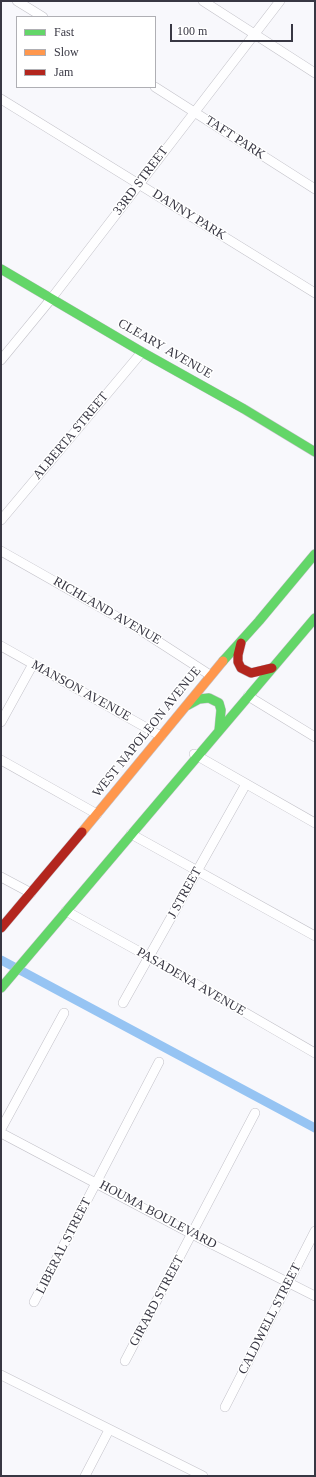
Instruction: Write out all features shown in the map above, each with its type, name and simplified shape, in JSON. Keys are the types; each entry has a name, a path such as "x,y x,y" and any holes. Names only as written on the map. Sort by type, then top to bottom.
{"main road":[{"name":"CLEARY AVENUE","path":"2,270 142,352 244,409 315,452"},
{"name":"WEST NAPOLEON AVENUE","path":"1,928 97,814 210,675 242,641 315,554"},
{"path":"1,988 131,834 195,755 219,730 315,618"},
{"path":"242,641 238,655 238,662 241,668 251,673 272,668"},
{"path":"186,706 199,699 209,698 215,700 219,703 221,710 219,730"}],"street":[{"path":"17,1 41,16"},
{"path":"203,1 315,72"},
{"name":"33RD STREET","path":"1,360 51,299 280,1"},
{"name":"TAFT PARK","path":"156,88 315,189"},
{"name":"DANNY PARK","path":"1,99 315,293"},
{"name":"ALBERTA STREET","path":"1,520 142,352"},
{"name":"RICHLAND AVENUE","path":"1,551 142,631 210,675"},
{"name":"MANSON AVENUE","path":"1,646 161,736"},
{"path":"1,722 33,664"},
{"path":"248,696 315,737"},
{"path":"195,755 315,823"},
{"path":"1,760 97,814"},
{"name":"J STREET","path":"123,1002 246,784"},
{"path":"131,834 315,936"},
{"path":"1,877 30,894"},
{"name":"PASADENA AVENUE","path":"66,912 149,957 315,1053"},
{"path":"1,1129 64,1012"},
{"name":"LIBERAL STREET","path":"34,1302 159,1062"},
{"name":"GIRARD STREET","path":"125,1361 255,1113"},
{"name":"HOUMA BOULEVARD","path":"1,1133 192,1234 315,1296"},
{"name":"CALDWELL STREET","path":"225,1407 315,1231"},
{"path":"1,1374 109,1430 203,1476"},
{"path":"85,1476 109,1430"}],"waterway":[{"path":"1,960 315,1128"}],"traffic: fast":[{"path":"1,269 142,352 244,409 315,452"},
{"path":"223,661 259,621 315,554"},
{"path":"1,988 315,618"},
{"path":"188,705 199,699 209,698 219,703 221,710 219,731"}],"traffic: slow":[{"path":"82,832 223,661"}],"traffic: jam":[{"path":"241,643 238,655 238,662 241,668 251,673 272,668"},
{"path":"1,928 82,832"}]}
